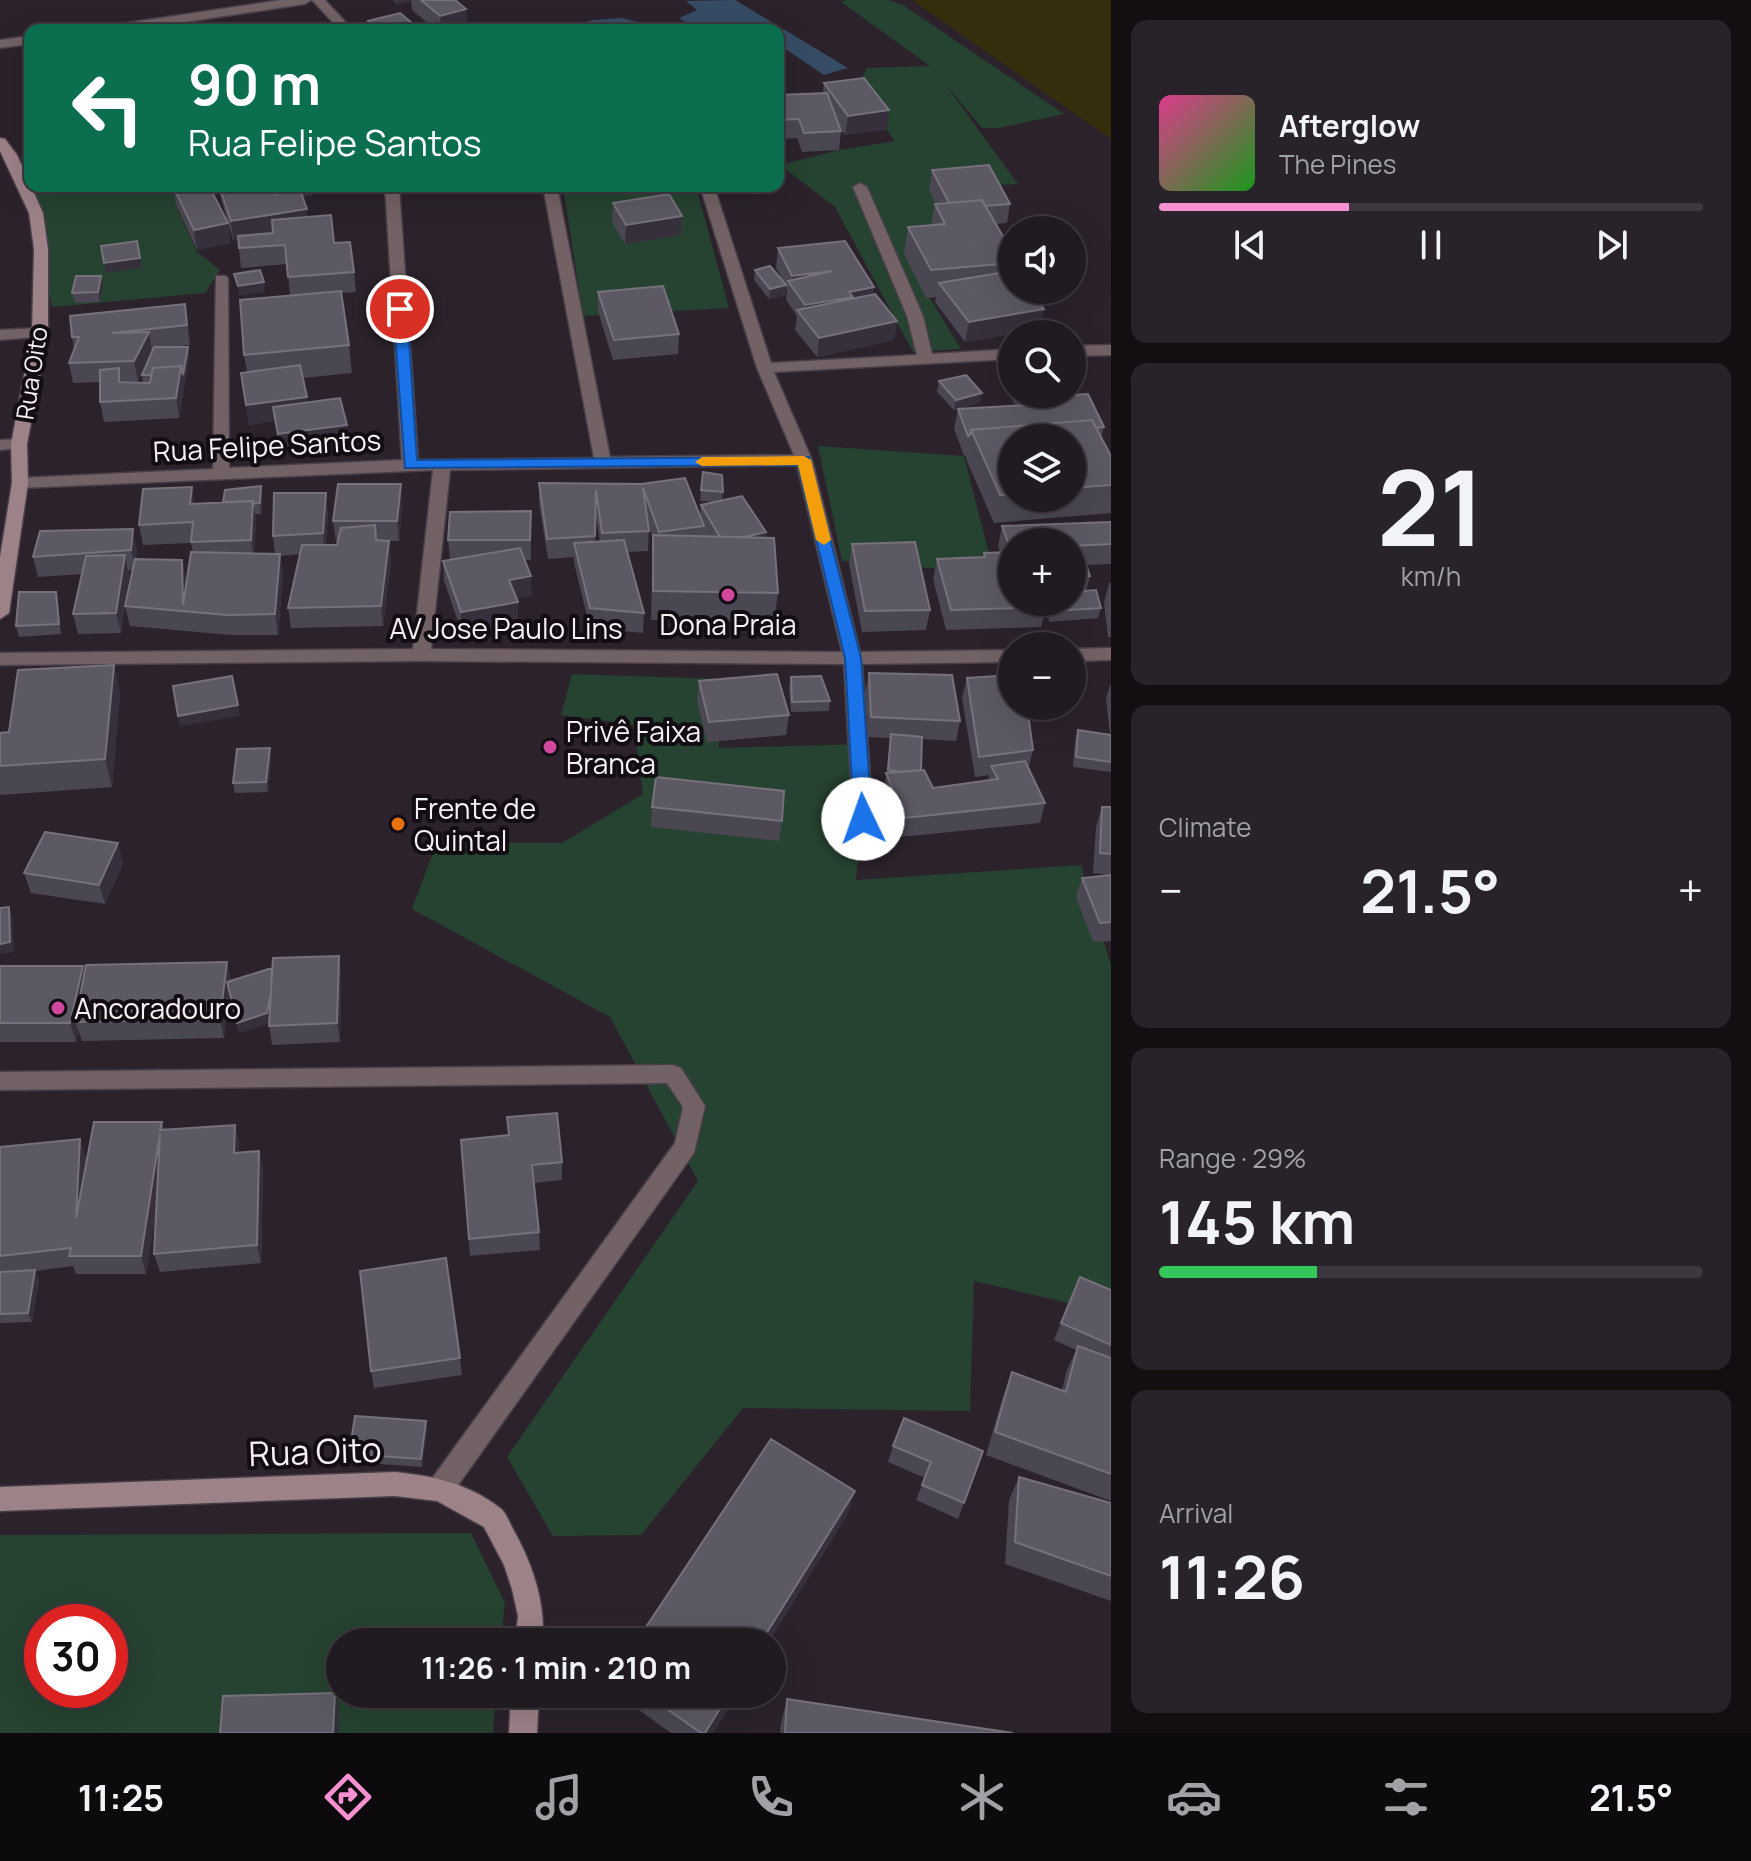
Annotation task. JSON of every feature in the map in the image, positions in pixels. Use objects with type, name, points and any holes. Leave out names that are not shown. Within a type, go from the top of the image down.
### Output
[{"type":"main road","name":"Rua Oito","points":[[0,142],[10,155],[24,186]]},
{"type":"main road","name":"Rua Oito","points":[[0,613],[20,483],[19,444],[40,333],[41,249],[36,213],[27,192]]},
{"type":"main road","name":"Rua Oito","points":[[0,1499],[395,1484],[440,1489],[493,1518],[516,1560],[531,1616],[530,1628]]},
{"type":"main road","points":[[523,1733],[524,1708]]},
{"type":"street","points":[[147,24],[305,0]]},
{"type":"street","points":[[318,0],[341,24]]},
{"type":"street","points":[[0,44],[24,41]]},
{"type":"street","points":[[860,187],[915,316],[925,357]]},
{"type":"street","points":[[392,192],[410,465]]},
{"type":"street","points":[[551,192],[603,463]]},
{"type":"street","points":[[709,192],[765,368],[804,460],[853,658],[863,819]]},
{"type":"street","points":[[221,279],[221,473]]},
{"type":"street","points":[[0,335],[40,333]]},
{"type":"street","points":[[1086,351],[1111,350]]},
{"type":"street","points":[[765,368],[998,354]]},
{"type":"street","points":[[0,445],[19,444]]},
{"type":"street","name":"Rua Felipe Santos","points":[[20,483],[442,464],[804,460]]},
{"type":"street","points":[[421,655],[442,464]]},
{"type":"street","points":[[1086,655],[1111,654]]},
{"type":"street","name":"AV Jose Paulo Lins","points":[[0,659],[421,655],[998,656]]},
{"type":"street","points":[[0,1081],[673,1074],[694,1106],[686,1146],[440,1489]]},
{"type":"green space","points":[[889,0],[903,5],[1064,114],[999,128],[982,128],[945,84],[1018,184],[929,189],[948,227],[904,255],[961,349],[913,352],[835,207],[784,168],[784,164],[839,150],[895,141],[855,89],[867,68],[930,66],[841,2]]},
{"type":"green space","points":[[28,192],[191,192],[176,206],[197,252],[220,270],[205,293],[52,307]]},
{"type":"green space","points":[[564,192],[698,192],[729,308],[583,316]]},
{"type":"green space","points":[[818,446],[964,456],[994,573],[842,561]]},
{"type":"green space","points":[[572,674],[720,679],[719,748],[869,744],[856,880],[1081,865],[1111,965],[1111,1313],[974,1281],[970,1411],[743,1408],[641,1535],[553,1536],[507,1457],[698,1181],[610,1017],[412,909],[437,842],[562,843],[643,794],[634,725],[561,715]]},
{"type":"green space","points":[[471,1533],[505,1603],[502,1628],[326,1628],[326,1708],[495,1708],[493,1733],[0,1733],[0,1535]]},
{"type":"sand","points":[[912,0],[1111,0],[1111,139]]},
{"type":"water","points":[[735,0],[775,24],[689,24],[679,18],[697,10],[686,1]]},
{"type":"water","points":[[622,18],[642,23],[680,24],[579,24]]},
{"type":"water","points":[[784,29],[848,68],[824,75],[784,48]]},
{"type":"building","points":[[421,0],[455,0],[466,9],[440,16]]},
{"type":"building","points":[[400,13],[412,23],[370,24],[368,21]]},
{"type":"building","points":[[864,78],[889,110],[848,116],[824,83]]},
{"type":"building","points":[[827,93],[841,131],[804,133],[799,119],[784,120],[784,95]]},
{"type":"building","points":[[989,165],[1010,204],[985,206],[982,200],[949,203],[932,170]]},
{"type":"building","points":[[176,192],[212,192],[228,223],[194,230]]},
{"type":"building","points":[[221,192],[301,192],[307,209],[231,221]]},
{"type":"building","points":[[669,194],[682,216],[626,225],[613,203]]},
{"type":"building","points":[[982,200],[998,228],[998,264],[931,270],[908,227],[945,224],[935,204]]},
{"type":"building","points":[[331,215],[334,243],[350,242],[354,272],[288,277],[285,245],[239,248],[238,236],[273,233],[272,220]]},
{"type":"building","points":[[137,241],[140,258],[104,263],[101,246]]},
{"type":"building","points":[[845,241],[874,287],[849,292],[853,297],[805,305],[788,281],[832,271],[792,276],[778,248]]},
{"type":"building","points":[[770,266],[786,285],[770,289],[755,270]]},
{"type":"building","points":[[260,270],[264,282],[238,286],[234,274]]},
{"type":"building","points":[[998,273],[998,304],[1040,304],[1044,309],[969,322],[939,283]]},
{"type":"building","points":[[76,276],[101,276],[98,292],[72,293]]},
{"type":"building","points":[[663,286],[679,334],[614,340],[598,292]]},
{"type":"building","points":[[341,291],[349,345],[244,355],[240,300]]},
{"type":"building","points":[[875,294],[897,321],[819,338],[797,310]]},
{"type":"building","points":[[185,304],[187,325],[112,333],[149,332],[134,361],[69,363],[79,337],[72,337],[70,316]]},
{"type":"building","points":[[154,347],[188,347],[183,375],[181,366],[153,368],[151,375],[142,375]]},
{"type":"building","points":[[300,365],[307,397],[246,405],[241,373]]},
{"type":"building","points":[[181,366],[176,398],[100,402],[100,370],[119,368],[119,382],[150,383],[153,368]]},
{"type":"building","points":[[966,375],[982,393],[956,400],[939,381]]},
{"type":"building","points":[[1086,394],[1104,427],[1096,428],[1092,420],[998,424],[998,428],[971,430],[968,436],[958,409],[1086,408]]},
{"type":"building","points":[[340,398],[347,425],[278,434],[273,407]]},
{"type":"building","points":[[1092,420],[1111,456],[1111,485],[1086,487],[1086,424],[1044,424]]},
{"type":"building","points":[[998,428],[998,491],[971,430]]},
{"type":"building","points":[[703,472],[722,475],[723,492],[701,490]]},
{"type":"building","points":[[685,478],[704,526],[659,532],[643,488],[649,531],[602,533],[596,490],[595,536],[547,539],[539,483],[641,484]]},
{"type":"building","points":[[338,484],[401,484],[397,521],[333,521]]},
{"type":"building","points":[[261,486],[260,503],[223,502],[225,490]]},
{"type":"building","points":[[192,487],[190,504],[253,501],[251,540],[191,542],[193,522],[139,525],[143,489]]},
{"type":"building","points":[[274,493],[326,493],[323,533],[273,536]]},
{"type":"building","points":[[742,496],[766,532],[745,537],[720,537],[701,505]]},
{"type":"building","points":[[531,511],[530,540],[448,540],[450,512]]},
{"type":"building","points":[[1111,522],[1111,544],[1086,545],[1086,528],[1002,526]]},
{"type":"building","points":[[375,525],[376,540],[389,541],[381,606],[288,608],[302,545],[337,545],[341,528]]},
{"type":"building","points":[[133,529],[131,550],[33,557],[40,531]]},
{"type":"building","points":[[653,535],[774,538],[778,593],[653,591]]},
{"type":"building","points":[[624,540],[644,613],[590,608],[574,543]]},
{"type":"building","points":[[915,542],[930,610],[865,611],[852,544]]},
{"type":"building","points":[[520,548],[531,576],[509,580],[518,602],[461,612],[443,561]]},
{"type":"building","points":[[191,552],[280,554],[275,614],[227,615],[125,606],[135,559],[182,560],[183,605]]},
{"type":"building","points":[[998,552],[998,609],[951,610],[937,559],[985,557],[984,553]]},
{"type":"building","points":[[125,555],[116,613],[73,614],[86,556]]},
{"type":"building","points":[[1096,590],[1101,608],[1086,609],[1086,591]]},
{"type":"building","points":[[19,592],[56,592],[59,624],[16,626]]},
{"type":"building","points":[[114,665],[105,759],[0,766],[0,733],[9,732],[18,670]]},
{"type":"building","points":[[869,673],[952,675],[960,721],[871,717]]},
{"type":"building","points":[[777,674],[789,715],[709,722],[699,681]]},
{"type":"building","points":[[232,676],[238,705],[178,716],[173,686]]},
{"type":"building","points":[[821,676],[830,701],[792,702],[791,677]]},
{"type":"building","points":[[998,676],[998,720],[1029,720],[1033,750],[979,757],[967,678]]},
{"type":"building","points":[[1078,730],[1111,735],[1111,762],[1076,757]]},
{"type":"building","points":[[891,734],[922,737],[921,770],[888,770]]},
{"type":"building","points":[[270,748],[266,782],[233,783],[237,749]]},
{"type":"building","points":[[1025,761],[1045,803],[904,818],[886,773],[924,770],[933,788],[998,779],[991,766]]},
{"type":"building","points":[[656,777],[784,791],[782,821],[652,807]]},
{"type":"building","points":[[1102,807],[1111,807],[1111,854],[1100,853]]},
{"type":"building","points":[[45,832],[118,843],[99,885],[24,873]]},
{"type":"building","points":[[1111,875],[1111,922],[1100,923],[1082,878]]},
{"type":"building","points":[[9,907],[10,942],[0,944],[0,908]]},
{"type":"building","points":[[339,956],[337,1023],[269,1026],[273,958]]},
{"type":"building","points":[[227,962],[220,1019],[75,1022],[86,965]]},
{"type":"building","points":[[0,966],[83,966],[70,1023],[0,1023]]},
{"type":"building","points":[[272,968],[267,1013],[237,1023],[227,982]]},
{"type":"building","points":[[557,1113],[562,1162],[532,1165],[539,1232],[469,1239],[461,1140],[509,1135],[507,1117]]},
{"type":"building","points":[[94,1122],[162,1122],[160,1130],[235,1125],[234,1153],[259,1151],[257,1245],[154,1254],[160,1134],[141,1256],[69,1256],[71,1248],[0,1256],[0,1147],[80,1139],[76,1218]]},
{"type":"building","points":[[446,1258],[460,1358],[371,1371],[360,1271]]},
{"type":"building","points":[[35,1270],[28,1313],[0,1314],[0,1272]]},
{"type":"building","points":[[1080,1277],[1111,1290],[1111,1345],[1061,1323]]},
{"type":"building","points":[[1078,1346],[1111,1358],[1111,1474],[995,1432],[1012,1372],[1066,1392]]},
{"type":"building","points":[[355,1416],[426,1421],[421,1459],[349,1454]]},
{"type":"building","points":[[904,1418],[983,1451],[964,1503],[922,1485],[931,1462],[893,1446]]},
{"type":"building","points":[[771,1439],[855,1491],[770,1628],[645,1628]]},
{"type":"building","points":[[1019,1477],[1111,1503],[1111,1576],[1015,1542]]},
{"type":"building","points":[[326,1693],[326,1708],[334,1708],[333,1733],[220,1733],[223,1696]]},
{"type":"building","points":[[787,1699],[1013,1733],[785,1733]]},
{"type":"building","points":[[666,1708],[720,1708],[705,1733]]},
{"type":"slow traffic","points":[[702,462],[804,460],[824,540]]},
{"type":"place","name":"Dona Praia","points":[[728,595]]},
{"type":"place","name":"Privê Faixa Branca","points":[[550,747]]},
{"type":"place","name":"Frente de Quintal","points":[[398,824]]},
{"type":"place","name":"Ancoradouro","points":[[58,1008]]},
{"type":"route","points":[[400,309],[410,465],[804,460],[853,658],[863,819]]}]
